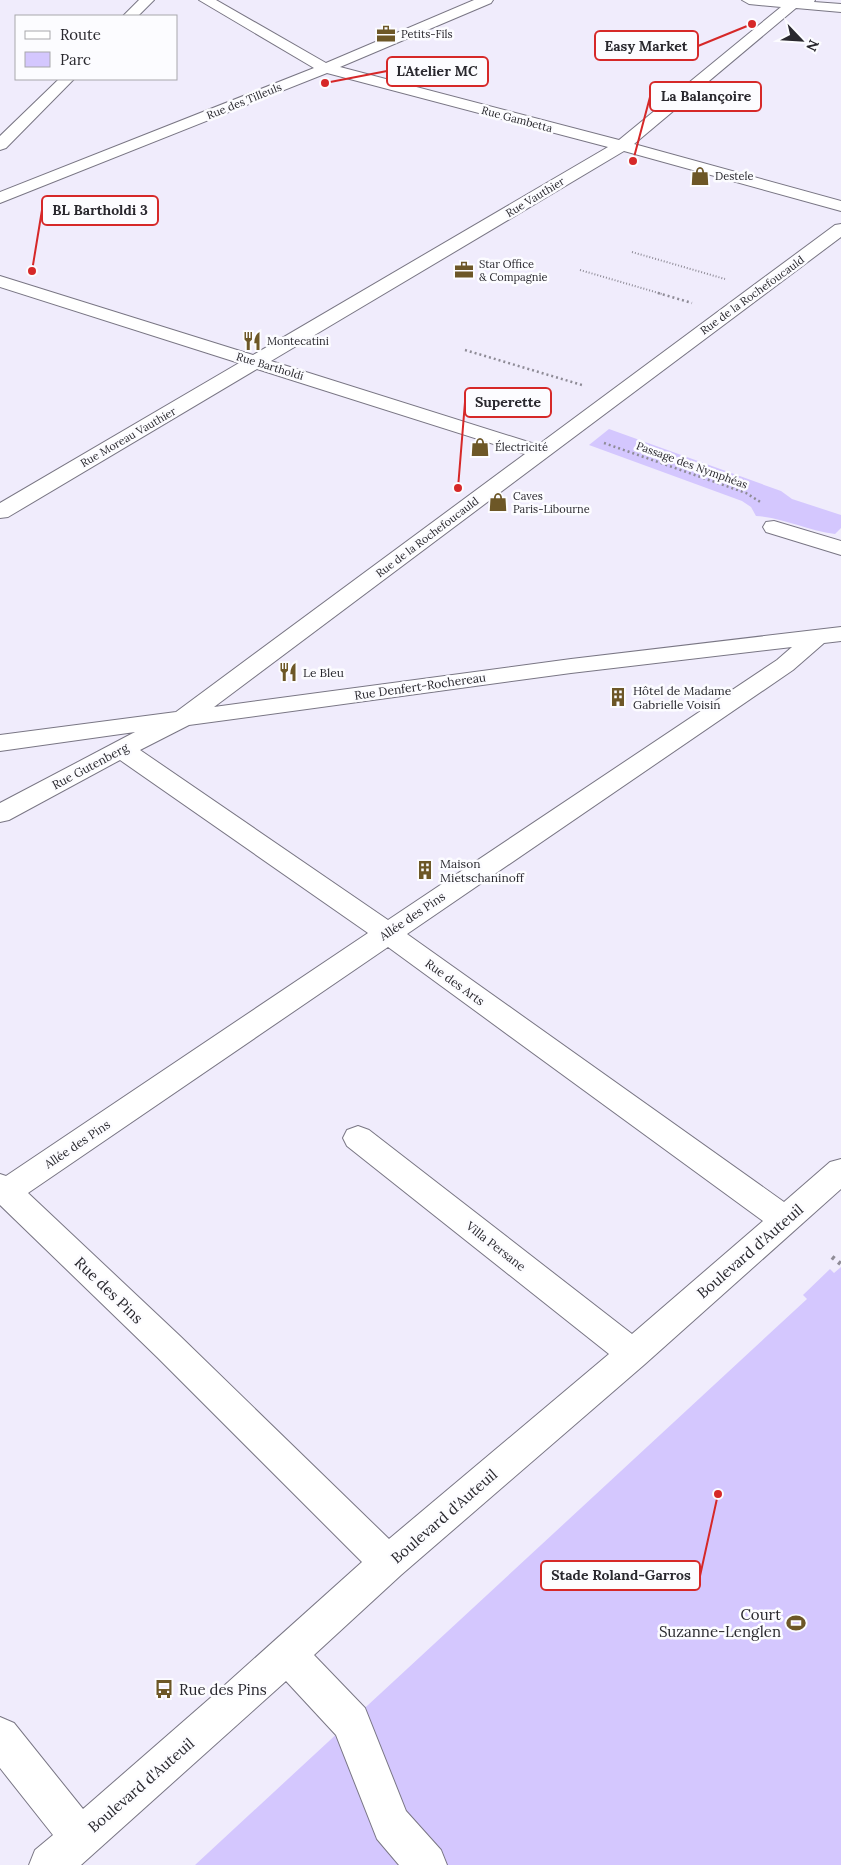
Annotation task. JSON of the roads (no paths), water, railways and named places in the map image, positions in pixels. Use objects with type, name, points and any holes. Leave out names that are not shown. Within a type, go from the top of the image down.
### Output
[{"type":"street","points":[[131,15],[147,0]]},
{"type":"street","name":"Rue Gambetta","points":[[206,0],[325,68],[841,206]]},
{"type":"street","name":"Rue des Tilleuls","points":[[1,197],[325,68],[486,0]]},
{"type":"street","points":[[749,0],[792,2],[841,8]]},
{"type":"street","points":[[792,2],[808,0]]},
{"type":"street","name":"Rue Vauthier","points":[[257,362],[621,146],[792,2]]},
{"type":"street","points":[[0,145],[66,80]]},
{"type":"street","name":"Rue de la Rochefoucauld","points":[[182,719],[841,230]]},
{"type":"street","name":"Rue Bartholdi","points":[[0,281],[540,452]]},
{"type":"street","name":"Rue Moreau Vauthier","points":[[0,512],[257,362]]},
{"type":"street","points":[[774,527],[841,548]]},
{"type":"street","name":"Rue Denfert-Rochereau","points":[[0,743],[572,666],[829,636]]},
{"type":"street","name":"Allée des Pins","points":[[3,1189],[829,636]]},
{"type":"street","name":"Rue Gutenberg","points":[[0,814],[121,749],[182,719]]},
{"type":"street","name":"Rue des Arts","points":[[121,749],[387,933],[785,1220]]},
{"type":"street","name":"Villa Persane","points":[[358,1138],[633,1354]]},
{"type":"street","name":"Boulevard d'Auteuil","points":[[50,1865],[230,1707],[388,1564],[633,1354],[841,1171]]},
{"type":"street","name":"Rue des Pins","points":[[3,1189],[169,1347],[388,1564]]},
{"type":"street","points":[[287,1654],[351,1722],[390,1825],[426,1865]]},
{"type":"street","points":[[0,1736],[81,1838]]},
{"type":"place","name":"Easy Market","points":[[752,24]]},
{"type":"place","name":"Petits-Fils","points":[[386,34]]},
{"type":"place","name":"L'Atelier MC","points":[[325,83]]},
{"type":"place","name":"La Balançoire","points":[[633,161]]},
{"type":"place","name":"Destele","points":[[700,176]]},
{"type":"place","name":"Star Office & Compagnie","points":[[464,270]]},
{"type":"place","name":"BL Bartholdi 3","points":[[32,271]]},
{"type":"place","name":"Montecatini","points":[[252,341]]},
{"type":"place","name":"Électricité","points":[[480,447]]},
{"type":"place","name":"Superette","points":[[458,488]]},
{"type":"place","name":"Caves Paris-Libourne","points":[[498,502]]},
{"type":"place","name":"Le Bleu","points":[[288,672]]},
{"type":"place","name":"Hôtel de Madame Gabrielle Voisin","points":[[618,697]]},
{"type":"place","name":"Maison Mietschaninoff","points":[[425,870]]},
{"type":"place","name":"Stade Roland-Garros","points":[[718,1494]]},
{"type":"place","name":"Court Suzanne-Lenglen","points":[[796,1623]]},
{"type":"place","name":"Rue des Pins","points":[[164,1689]]}]
